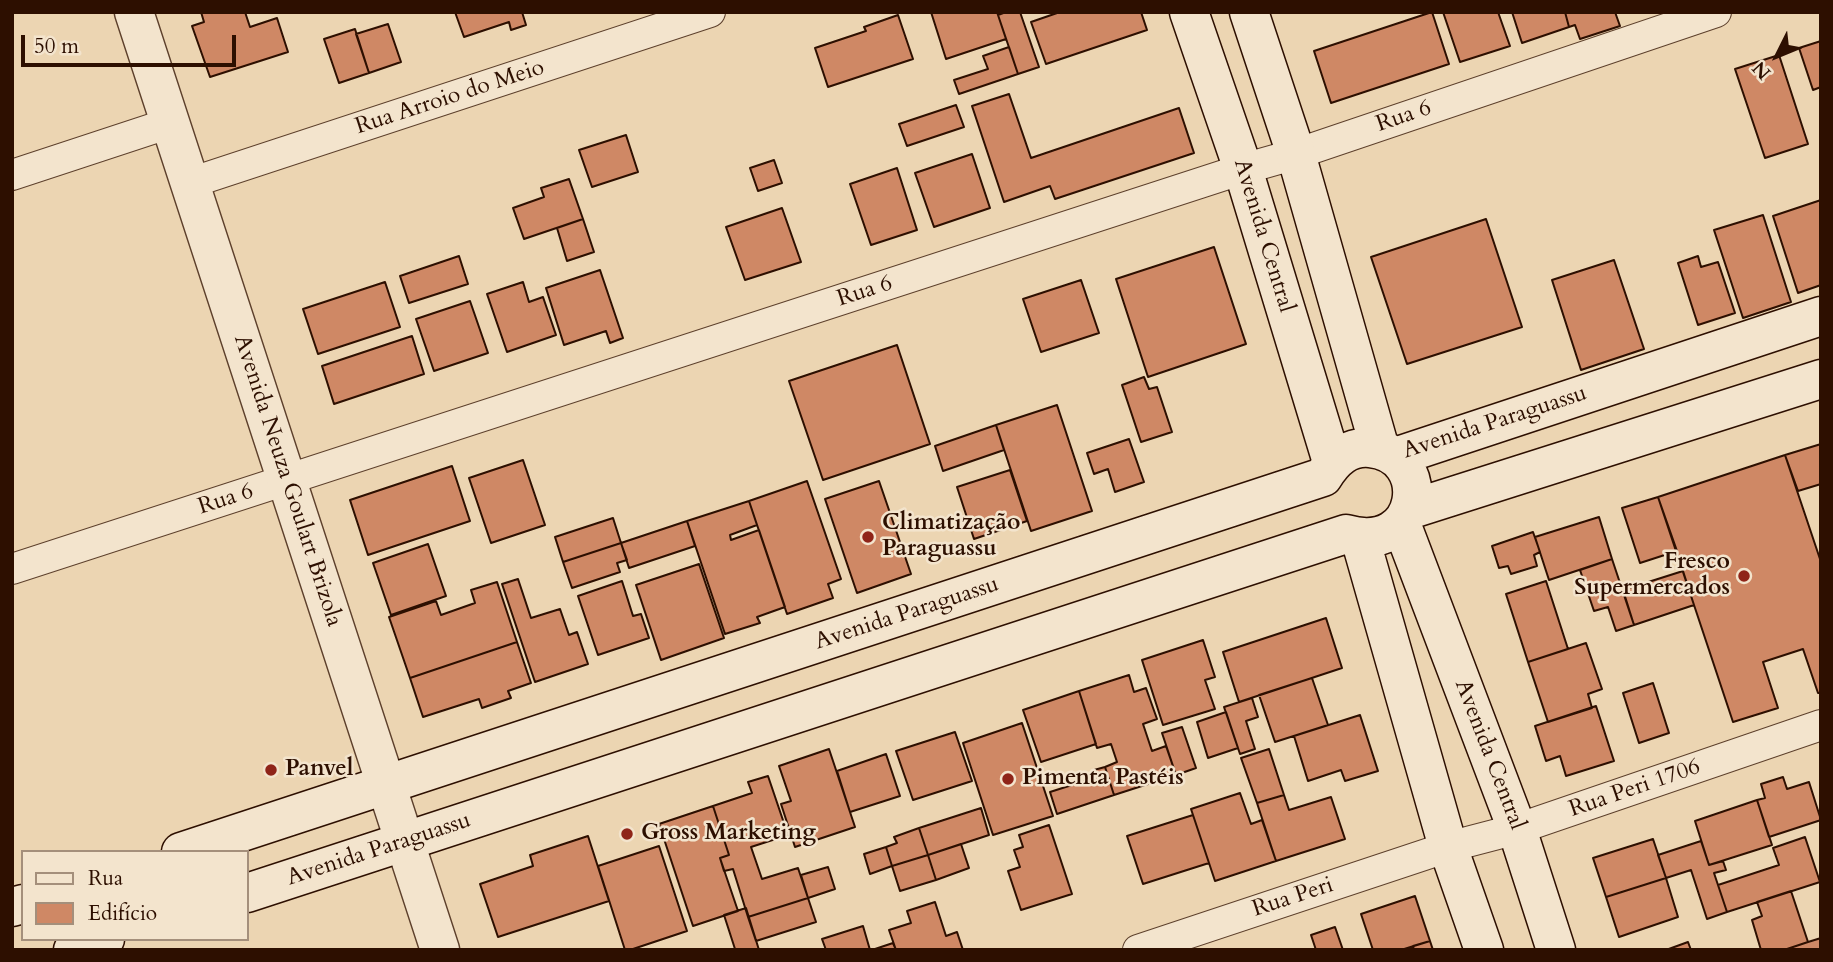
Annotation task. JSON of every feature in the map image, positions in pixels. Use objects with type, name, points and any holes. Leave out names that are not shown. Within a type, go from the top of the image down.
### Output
[{"type":"main road","name":"Avenida Neuza Goulart Brizola","points":[[134,12],[440,950]]},
{"type":"main road","name":"Avenida Central","points":[[1189,12],[1243,169],[1328,469],[1321,489],[1321,503],[1335,526],[1353,536],[1448,846],[1484,950]]},
{"type":"main road","name":"Avenida Central","points":[[1249,12],[1296,154],[1387,453],[1404,465],[1409,475],[1412,499],[1405,517],[1517,829],[1556,950]]},
{"type":"main road","name":"Avenida Paraguassu","points":[[187,850],[888,621],[1328,469],[1346,451],[1362,447],[1387,453],[1821,316]]},
{"type":"main road","name":"Avenida Paraguassu","points":[[248,893],[906,678],[1353,536],[1375,538],[1389,533],[1405,517],[1821,379]]},
{"type":"main road","points":[[888,621],[906,678]]},
{"type":"main road","points":[[73,950],[99,941]]},
{"type":"street","name":"Rua Arroio do Meio","points":[[190,183],[710,12]]},
{"type":"street","name":"Rua 6","points":[[12,569],[1296,154],[1716,12]]},
{"type":"street","points":[[12,175],[170,122]]},
{"type":"street","name":"Rua Peri 1706","points":[[1448,846],[1517,829],[1821,725]]},
{"type":"street","name":"Rua Peri","points":[[1138,950],[1448,846]]},
{"type":"building","points":[[201,12],[245,12],[250,27],[277,18],[288,52],[210,77],[192,26],[204,22]]},
{"type":"building","points":[[455,12],[522,12],[526,25],[511,30],[509,22],[464,37]]},
{"type":"building","points":[[931,12],[997,12],[1006,39],[946,59]]},
{"type":"building","points":[[1020,12],[1039,67],[1018,74],[998,15]]},
{"type":"building","points":[[1060,12],[1141,12],[1147,30],[1046,64],[1031,22]]},
{"type":"building","points":[[1432,12],[1449,64],[1331,103],[1314,51]]},
{"type":"building","points":[[1443,12],[1498,12],[1510,46],[1460,62]]},
{"type":"building","points":[[1512,12],[1565,12],[1569,27],[1522,43]]},
{"type":"building","points":[[1565,12],[1615,12],[1620,26],[1580,39],[1575,25],[1569,27]]},
{"type":"building","points":[[898,15],[913,59],[828,87],[815,48],[866,31],[864,27]]},
{"type":"building","points":[[388,24],[401,62],[369,73],[356,34]]},
{"type":"building","points":[[355,29],[369,73],[339,83],[324,39]]},
{"type":"building","points":[[1821,41],[1821,87],[1813,90],[1799,48]]},
{"type":"building","points":[[1009,47],[1018,74],[959,94],[954,80],[988,69],[983,56]]},
{"type":"building","points":[[1779,55],[1808,144],[1765,158],[1735,69]]},
{"type":"building","points":[[1009,94],[1031,158],[1179,108],[1194,153],[1055,199],[1050,186],[1004,202],[972,106]]},
{"type":"building","points":[[956,105],[964,127],[907,146],[899,124]]},
{"type":"building","points":[[626,135],[638,172],[592,187],[579,150]]},
{"type":"building","points":[[972,154],[990,208],[934,227],[915,173]]},
{"type":"building","points":[[774,160],[782,183],[758,191],[750,168]]},
{"type":"building","points":[[897,168],[917,230],[871,245],[850,184]]},
{"type":"building","points":[[569,179],[583,219],[524,239],[513,208],[544,197],[541,188]]},
{"type":"building","points":[[1821,200],[1821,285],[1798,293],[1773,216]]},
{"type":"building","points":[[782,208],[801,262],[745,280],[726,227]]},
{"type":"building","points":[[1763,215],[1791,302],[1743,318],[1714,230]]},
{"type":"building","points":[[583,219],[594,252],[567,261],[557,228]]},
{"type":"building","points":[[1486,219],[1522,327],[1407,364],[1371,257]]},
{"type":"building","points":[[1214,247],[1246,344],[1148,377],[1116,279]]},
{"type":"building","points":[[459,256],[468,284],[409,303],[400,276]]},
{"type":"building","points":[[1698,256],[1701,267],[1718,262],[1735,313],[1698,325],[1678,263]]},
{"type":"building","points":[[1614,260],[1644,349],[1581,370],[1552,280]]},
{"type":"building","points":[[600,270],[623,338],[610,343],[606,331],[564,345],[546,288]]},
{"type":"building","points":[[1081,280],[1099,333],[1041,352],[1023,299]]},
{"type":"building","points":[[385,282],[400,327],[318,354],[303,309]]},
{"type":"building","points":[[523,282],[529,302],[543,297],[556,335],[507,352],[487,294]]},
{"type":"building","points":[[470,301],[488,353],[434,371],[416,319]]},
{"type":"building","points":[[412,336],[424,374],[334,404],[322,366]]},
{"type":"building","points":[[897,345],[930,444],[823,480],[789,381]]},
{"type":"building","points":[[1144,377],[1149,389],[1157,387],[1172,432],[1141,442],[1122,385]]},
{"type":"building","points":[[1057,405],[1092,511],[1031,531],[996,425]]},
{"type":"building","points":[[996,425],[1004,450],[943,471],[935,446]]},
{"type":"building","points":[[1129,439],[1144,482],[1115,492],[1108,469],[1094,474],[1087,453]]},
{"type":"building","points":[[1821,444],[1821,484],[1798,491],[1785,455]]},
{"type":"building","points":[[1785,455],[1821,562],[1821,693],[1818,693],[1803,649],[1763,662],[1778,708],[1733,722],[1658,497]]},
{"type":"building","points":[[523,460],[545,525],[491,543],[469,478]]},
{"type":"building","points":[[452,466],[470,521],[368,555],[350,500]]},
{"type":"building","points":[[1010,470],[1027,521],[974,539],[957,487]]},
{"type":"building","points":[[807,481],[841,579],[828,584],[833,598],[787,614],[749,501]]},
{"type":"building","name":"Climatização Paraguassu","points":[[879,481],[911,574],[857,593],[825,499]]},
{"type":"building","points":[[1658,497],[1677,551],[1640,563],[1622,508]]},
{"type":"building","points":[[749,501],[757,525],[730,535],[731,540],[759,530],[785,607],[757,617],[760,623],[725,634],[687,521]]},
{"type":"building","points":[[1599,517],[1612,559],[1549,580],[1535,537]]},
{"type":"building","points":[[613,518],[621,543],[563,562],[555,537]]},
{"type":"building","points":[[687,521],[695,546],[629,568],[621,543]]},
{"type":"building","points":[[1533,532],[1540,552],[1534,555],[1537,566],[1511,574],[1508,566],[1499,568],[1492,546]]},
{"type":"building","points":[[621,543],[627,560],[617,563],[620,572],[572,588],[563,562]]},
{"type":"building","points":[[428,544],[446,596],[391,615],[373,563]]},
{"type":"building","points":[[1612,559],[1634,625],[1616,631],[1608,607],[1594,611],[1580,570]]},
{"type":"building","points":[[699,564],[724,638],[661,660],[636,585]]},
{"type":"building","points":[[1683,571],[1694,605],[1634,625],[1623,590]]},
{"type":"building","points":[[518,579],[531,618],[560,609],[569,635],[577,632],[588,664],[535,682],[502,584]]},
{"type":"building","points":[[622,581],[633,616],[641,614],[649,638],[598,655],[578,596]]},
{"type":"building","points":[[1546,581],[1568,649],[1528,662],[1506,594]]},
{"type":"building","points":[[497,582],[517,642],[410,678],[389,617],[436,601],[441,615],[475,603],[471,590]]},
{"type":"building","points":[[1326,618],[1342,668],[1239,702],[1223,652]]},
{"type":"building","points":[[1203,640],[1215,677],[1205,680],[1215,709],[1163,725],[1142,660]]},
{"type":"building","points":[[517,642],[531,683],[508,691],[511,698],[482,708],[479,699],[423,717],[410,678]]},
{"type":"building","points":[[1586,643],[1602,689],[1588,694],[1592,708],[1548,722],[1528,662]]},
{"type":"building","points":[[1129,675],[1134,692],[1146,688],[1157,719],[1143,724],[1152,751],[1166,746],[1176,775],[1114,795],[1105,767],[1117,762],[1111,744],[1097,748],[1079,691]]},
{"type":"building","points":[[1312,678],[1328,725],[1275,742],[1259,695]]},
{"type":"building","points":[[1653,683],[1669,733],[1639,743],[1623,693]]},
{"type":"building","points":[[1079,691],[1096,744],[1041,762],[1023,710]]},
{"type":"building","points":[[1252,698],[1258,717],[1246,721],[1255,749],[1240,754],[1224,707]]},
{"type":"building","points":[[1596,706],[1614,761],[1566,776],[1560,756],[1546,761],[1535,726]]},
{"type":"building","points":[[1226,712],[1238,748],[1208,758],[1197,722]]},
{"type":"building","points":[[1360,715],[1378,771],[1345,781],[1341,770],[1308,781],[1294,736]]},
{"type":"building","name":"Pimenta Pastéis","points":[[1022,723],[1053,816],[993,835],[963,743]]},
{"type":"building","points":[[1182,727],[1196,768],[1176,775],[1162,733]]},
{"type":"building","points":[[955,732],[972,781],[913,800],[896,751]]},
{"type":"building","points":[[829,749],[855,827],[795,847],[781,804],[791,801],[779,766]]},
{"type":"building","points":[[1269,749],[1284,795],[1257,803],[1241,758]]},
{"type":"building","points":[[886,754],[900,796],[850,812],[837,771]]},
{"type":"building","points":[[1105,767],[1114,795],[1057,814],[1050,792],[1097,777],[1094,770]]},
{"type":"building","points":[[768,776],[788,835],[751,847],[762,879],[798,868],[808,898],[748,917],[733,869],[724,871],[720,858],[729,855],[713,806],[752,793],[748,782]]},
{"type":"building","points":[[1783,777],[1787,789],[1809,782],[1821,820],[1769,837],[1757,800],[1765,798],[1761,784]]},
{"type":"building","points":[[1240,793],[1251,824],[1262,820],[1276,861],[1215,881],[1191,809]]},
{"type":"building","points":[[1284,795],[1289,810],[1331,797],[1345,839],[1276,861],[1257,803]]},
{"type":"building","points":[[1757,800],[1772,845],[1709,865],[1695,821]]},
{"type":"building","points":[[713,806],[729,855],[720,858],[738,911],[693,926],[659,824]]},
{"type":"building","points":[[981,808],[989,835],[928,855],[919,828]]},
{"type":"building","points":[[1193,815],[1209,863],[1143,884],[1127,836]]},
{"type":"building","points":[[1049,825],[1072,894],[1021,910],[1008,871],[1020,867],[1014,850],[1023,847],[1019,835]]},
{"type":"building","points":[[919,828],[928,855],[892,866],[886,847],[897,843],[894,837]]},
{"type":"building","points":[[588,836],[609,901],[498,937],[480,884],[533,866],[530,855]]},
{"type":"building","points":[[1805,837],[1820,882],[1727,912],[1718,885],[1779,865],[1773,848]]},
{"type":"building","points":[[1653,839],[1666,878],[1606,897],[1593,858]]},
{"type":"building","points":[[1701,841],[1709,865],[1723,861],[1726,870],[1714,873],[1727,912],[1707,919],[1691,870],[1666,878],[1658,855]]},
{"type":"building","points":[[961,844],[969,868],[936,880],[928,855]]},
{"type":"building","points":[[659,846],[687,931],[625,950],[598,866]]},
{"type":"building","points":[[886,847],[892,866],[870,874],[864,854]]},
{"type":"building","points":[[928,855],[936,880],[900,891],[892,866]]},
{"type":"building","points":[[828,867],[835,889],[808,898],[801,875]]},
{"type":"building","points":[[1666,878],[1678,917],[1619,937],[1606,897]]},
{"type":"building","points":[[1791,891],[1808,942],[1784,950],[1761,950],[1752,920],[1762,916],[1757,902]]},
{"type":"building","points":[[1415,896],[1430,941],[1401,950],[1373,950],[1361,914]]},
{"type":"building","points":[[808,898],[816,922],[756,941],[748,917]]},
{"type":"building","points":[[935,902],[946,936],[957,932],[963,950],[896,950],[889,930],[911,923],[907,911]]},
{"type":"building","points":[[746,908],[759,950],[732,950],[735,949],[724,915]]},
{"type":"building","points":[[863,926],[870,950],[826,950],[822,939]]},
{"type":"building","points":[[1335,927],[1343,950],[1316,950],[1311,935]]},
{"type":"building","points":[[1821,938],[1821,950],[1784,950],[1808,942]]},
{"type":"building","points":[[1430,941],[1433,950],[1414,950],[1413,946]]},
{"type":"building","points":[[1688,942],[1691,950],[1666,950]]},
{"type":"building","points":[[893,943],[896,950],[872,950]]},
{"type":"place","name":"Climatização Paraguassu","points":[[868,537]]},
{"type":"place","name":"Fresco Supermercados","points":[[1744,576]]},
{"type":"place","name":"Panvel","points":[[271,770]]},
{"type":"place","name":"Pimenta Pastéis","points":[[1008,779]]},
{"type":"place","name":"Gross Marketing","points":[[627,834]]}]
